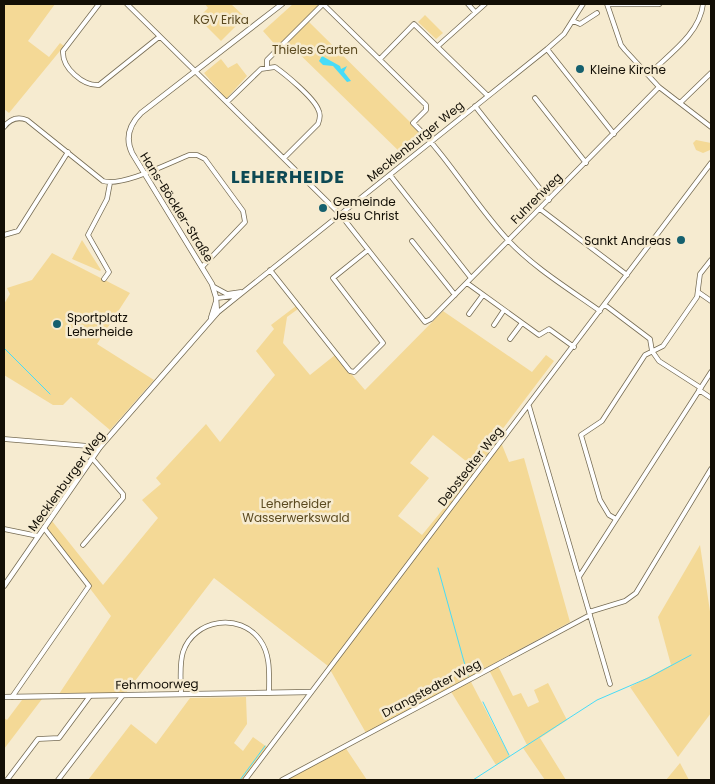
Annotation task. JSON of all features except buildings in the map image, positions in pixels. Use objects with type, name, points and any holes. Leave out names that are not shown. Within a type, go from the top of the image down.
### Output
[{"type":"street","points":[[99,4],[63,51],[63,59],[67,67],[84,82],[99,85],[159,37]]},
{"type":"street","points":[[127,4],[340,214],[368,250],[333,278],[383,343],[354,372],[350,371],[270,270]]},
{"type":"street","name":"Hans-Böckler-Straße","points":[[217,313],[217,298],[214,287],[128,144],[131,125],[141,113],[282,4]]},
{"type":"street","points":[[267,67],[267,60],[323,4],[426,105],[426,110],[414,123],[432,141],[480,208],[508,240],[600,311]]},
{"type":"street","points":[[468,4],[475,12]]},
{"type":"street","points":[[438,46],[485,4]]},
{"type":"street","name":"Mecklenburger Weg","points":[[4,586],[100,447],[217,313],[547,49],[574,19],[581,4]]},
{"type":"street","points":[[660,4],[607,4],[621,45],[659,87],[711,127]]},
{"type":"street","points":[[648,75],[695,28],[700,21],[702,4]]},
{"type":"street","name":"Mecklenburger Weg","points":[[574,19],[580,24],[596,13]]},
{"type":"street","points":[[380,59],[411,26],[416,25],[488,96]]},
{"type":"street","points":[[547,49],[614,134]]},
{"type":"street","points":[[227,102],[261,68],[267,67],[280,70],[317,106],[320,113],[318,124],[284,158]]},
{"type":"street","points":[[680,104],[711,73]]},
{"type":"street","name":"Fuhrenweg","points":[[368,250],[427,322],[659,87]]},
{"type":"street","points":[[536,98],[586,163]]},
{"type":"street","points":[[475,106],[549,200]]},
{"type":"street","points":[[4,128],[8,122],[21,118],[68,152],[103,181],[110,183],[144,173],[189,155],[197,155],[205,159],[243,211],[245,222],[202,268]]},
{"type":"street","points":[[4,235],[18,232],[68,152]]},
{"type":"street","name":"Debstedter Weg","points":[[245,780],[711,163]]},
{"type":"street","points":[[390,175],[471,278]]},
{"type":"street","points":[[104,279],[109,272],[88,235],[107,199],[110,183]]},
{"type":"street","points":[[540,209],[627,275]]},
{"type":"street","points":[[412,241],[455,294]]},
{"type":"street","points":[[616,519],[609,514],[600,500],[580,437],[602,421],[645,355],[663,346],[697,297],[700,274],[711,261]]},
{"type":"street","points":[[466,282],[539,335],[549,329],[574,346]]},
{"type":"street","points":[[214,287],[227,294],[243,292]]},
{"type":"street","name":"Mecklenburger Weg","points":[[209,324],[217,298],[226,298],[243,292]]},
{"type":"street","points":[[698,292],[711,301]]},
{"type":"street","points":[[469,314],[483,295]]},
{"type":"street","points":[[217,298],[223,301],[235,299]]},
{"type":"street","points":[[605,305],[650,339],[652,350],[659,361],[711,398]]},
{"type":"street","points":[[494,325],[504,310]]},
{"type":"street","points":[[510,339],[522,323]]},
{"type":"street","points":[[579,578],[711,372]]},
{"type":"street","points":[[529,406],[610,684]]},
{"type":"street","points":[[4,440],[100,447]]},
{"type":"street","points":[[84,545],[123,498],[123,494],[92,458]]},
{"type":"street","name":"Drangstedter Weg","points":[[282,780],[590,614],[625,601],[636,593],[711,469]]},
{"type":"street","points":[[12,697],[89,586],[44,528]]},
{"type":"street","points":[[4,529],[38,536]]},
{"type":"street","points":[[181,694],[181,660],[187,643],[199,630],[221,622],[242,626],[260,640],[268,663],[269,692]]},
{"type":"street","name":"Fehrmoorweg","points":[[4,697],[310,692]]},
{"type":"street","points":[[58,780],[122,695]]},
{"type":"street","points":[[7,780],[38,739],[59,738],[90,696]]},
{"type":"green space","points":[[4,4],[55,4],[28,41],[49,57],[60,43],[64,46],[9,113],[4,109]]},
{"type":"green space","name":"KGV Erika","points":[[205,4],[231,4],[245,17],[221,41],[198,18],[208,8]]},
{"type":"green space","name":"KGV Erika","points":[[293,4],[316,4],[319,7],[278,48],[263,31]]},
{"type":"green space","points":[[425,15],[443,33],[436,39],[418,22]]},
{"type":"green space","name":"Thieles Garten","points":[[308,21],[427,139],[405,157],[288,43]]},
{"type":"green space","points":[[221,59],[228,68],[237,63],[247,76],[226,99],[204,73]]},
{"type":"green space","points":[[696,140],[711,143],[710,150],[703,153],[696,150],[693,143]]},
{"type":"green space","points":[[82,240],[101,270],[100,271],[72,259]]},
{"type":"green space","name":"Sportplatz Leherheide","points":[[52,253],[130,293],[97,344],[154,380],[110,430],[71,397],[63,405],[53,405],[4,375],[4,304],[10,294],[7,288],[32,280]]},
{"type":"green space","name":"Leherheider Wasserwerkswald","points":[[296,306],[298,309],[287,317],[283,343],[310,375],[335,355],[365,390],[443,311],[532,372],[546,355],[554,361],[498,435],[509,462],[524,458],[570,622],[366,733],[328,666],[214,578],[125,694],[59,694],[111,616],[46,531],[52,521],[103,585],[158,518],[142,500],[161,484],[156,478],[206,424],[220,442],[275,375],[256,351],[274,329],[271,325]],"holes":[[[433,435],[476,469],[422,535],[398,516],[429,478],[410,463]]]},
{"type":"green space","points":[[700,545],[711,618],[711,713],[678,757],[630,687],[671,665],[658,617]]},
{"type":"green space","points":[[498,666],[513,696],[521,693],[528,707],[539,702],[534,690],[548,683],[567,720],[540,738],[566,780],[545,780],[523,748],[527,745],[489,670]]},
{"type":"green space","points":[[470,680],[510,757],[496,765],[450,690]]},
{"type":"green space","points":[[246,697],[247,724],[234,743],[243,751],[253,737],[267,747],[242,780],[88,780],[131,724],[156,744],[190,698]]},
{"type":"green space","points":[[42,699],[4,749],[4,718],[7,720],[22,700]]},
{"type":"green space","points":[[345,747],[367,780],[285,780]]},
{"type":"green space","points":[[680,763],[689,780],[666,780]]},
{"type":"water","points":[[322,56],[340,66],[341,69],[347,66],[344,72],[351,81],[347,82],[333,66],[323,65],[319,61]]},
{"type":"waterway","points":[[4,348],[50,394]]},
{"type":"waterway","points":[[438,568],[468,676]]},
{"type":"waterway","points":[[473,780],[597,700],[648,678],[691,655]]},
{"type":"waterway","points":[[483,702],[509,755]]},
{"type":"waterway","points":[[240,780],[265,746]]},
{"type":"place","name":"Kleine Kirche","points":[[580,69]]},
{"type":"place","name":"Gemeinde Jesu Christ","points":[[323,208]]},
{"type":"place","name":"Sankt Andreas","points":[[681,240]]},
{"type":"place","name":"Sportplatz Leherheide","points":[[57,324]]},
{"type":"district","name":"LEHERHEIDE","points":[[288,176]]}]
